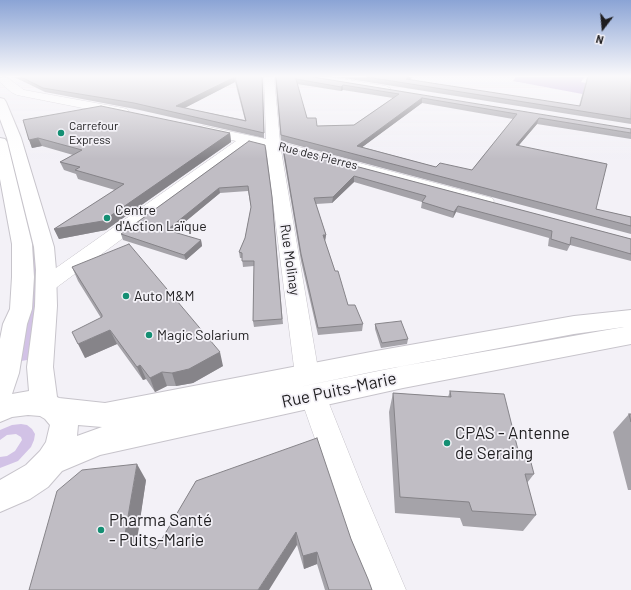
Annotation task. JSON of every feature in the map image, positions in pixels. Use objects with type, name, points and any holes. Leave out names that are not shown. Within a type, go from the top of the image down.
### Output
[{"type":"main road","points":[[0,496],[25,484],[37,476],[51,461],[60,446],[64,425],[62,419],[49,407],[40,367],[45,324],[46,285],[41,234],[14,138],[1,105]]},
{"type":"main road","points":[[0,142],[22,244],[23,277],[21,309],[15,324],[6,373],[0,391]]},
{"type":"main road","name":"Rue Puits-Marie","points":[[51,461],[96,442],[310,385],[567,326],[631,318]]},
{"type":"main road","name":"Rue Puits-Marie","points":[[0,410],[9,406],[28,403],[105,415],[310,385],[403,377],[631,335]]},
{"type":"street","points":[[84,105],[135,114]]},
{"type":"street","name":"Rue Molinay","points":[[271,105],[273,145],[310,385],[349,493],[388,590]]},
{"type":"street","name":"Rue des Pierres","points":[[195,128],[289,148],[500,205]]},
{"type":"street","points":[[46,285],[246,140]]},
{"type":"shaded area","points":[[17,165],[39,266],[33,359],[21,361],[29,309],[10,167]]},
{"type":"shaded area","points":[[12,425],[27,425],[35,434],[31,447],[18,461],[0,468],[0,457],[7,456],[15,451],[22,440],[21,437],[16,434],[7,435],[0,440],[0,430]]},
{"type":"building","points":[[141,105],[179,105],[176,106],[246,121],[242,105],[263,105],[264,133]]},
{"type":"building","points":[[278,105],[303,105],[307,118],[316,118],[317,126],[354,125],[384,105],[413,105],[357,146],[436,167],[440,163],[472,170],[517,114],[461,105],[481,105],[631,129],[631,133],[539,118],[516,145],[607,164],[596,209],[631,217],[631,226],[281,135]]},
{"type":"building","points":[[540,105],[580,106],[580,105],[631,105],[631,119]]},
{"type":"building","points":[[101,106],[230,133],[103,221],[54,229],[124,184],[75,170],[80,167],[60,162],[82,150],[38,138],[29,140],[23,120]]},
{"type":"building","points":[[249,141],[265,145],[272,197],[282,319],[253,321],[254,261],[242,261],[242,253],[239,252],[245,238],[251,207],[248,186],[219,188],[167,230],[201,240],[184,255],[121,234]]},
{"type":"building","points":[[283,147],[631,239],[631,254],[571,237],[570,245],[551,239],[552,231],[458,206],[454,212],[422,202],[426,196],[354,176],[333,197],[314,198],[326,235],[323,235],[335,271],[338,271],[348,305],[355,305],[363,324],[318,328],[301,254]]},
{"type":"building","points":[[129,244],[220,352],[189,369],[172,373],[162,372],[150,378],[140,365],[137,367],[110,330],[78,344],[72,332],[102,317],[102,315],[72,267]]},
{"type":"building","points":[[401,321],[408,339],[382,343],[375,324]]},
{"type":"building","name":"CPAS - Antenne de Seraing","points":[[450,391],[504,394],[519,454],[529,455],[534,474],[525,474],[536,515],[472,511],[469,502],[400,497],[393,393],[451,397]]},
{"type":"building","points":[[317,438],[351,539],[372,590],[329,590],[317,552],[303,556],[296,532],[258,590],[29,590],[57,491],[82,470],[137,464],[124,540],[156,549],[196,481]]},
{"type":"place","name":"Carrefour Express","points":[[61,133]]},
{"type":"place","name":"Centre d'Action Laïque","points":[[107,218]]},
{"type":"place","name":"Auto M&M","points":[[126,296]]},
{"type":"place","name":"Magic Solarium","points":[[149,335]]},
{"type":"place","name":"CPAS - Antenne de Seraing","points":[[447,443]]},
{"type":"place","name":"Pharma Santé - Puits-Marie","points":[[101,530]]}]
